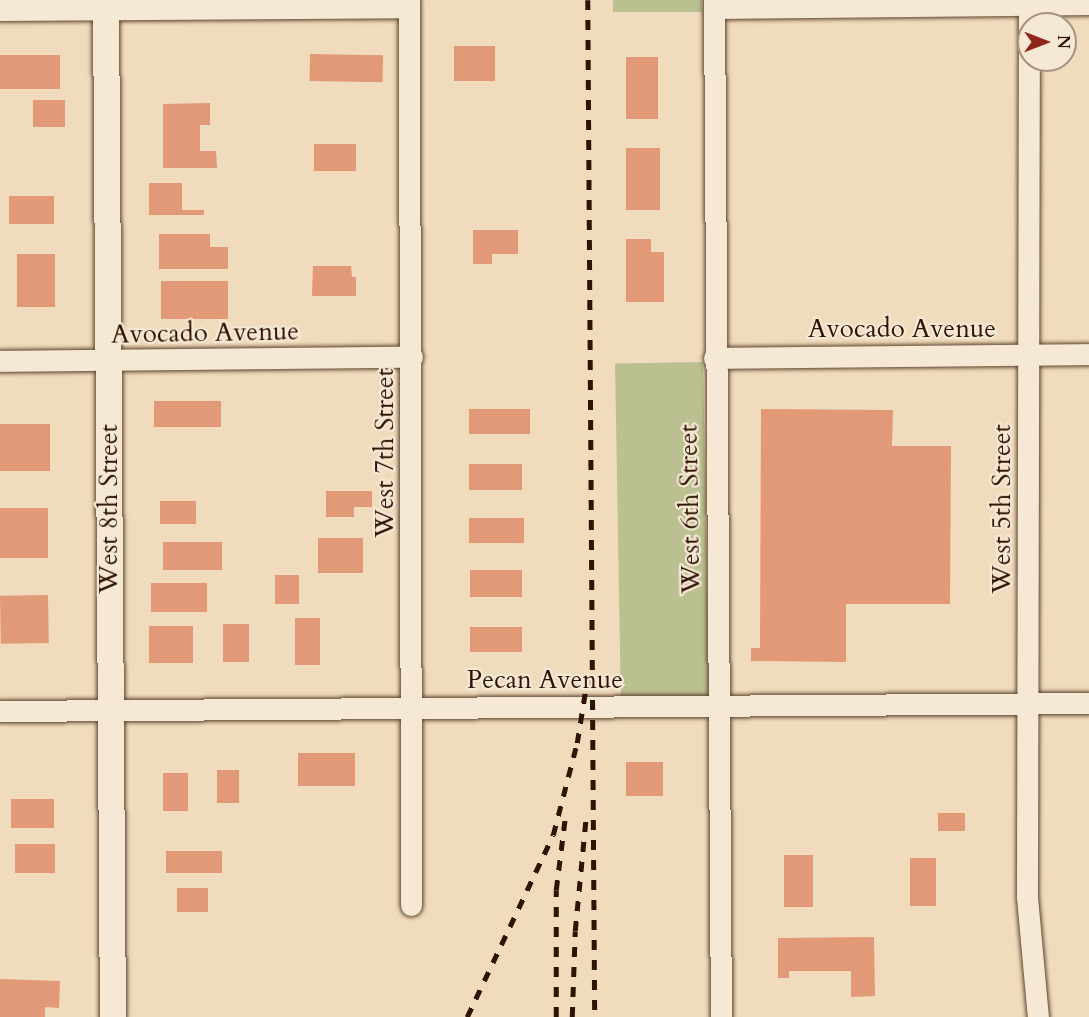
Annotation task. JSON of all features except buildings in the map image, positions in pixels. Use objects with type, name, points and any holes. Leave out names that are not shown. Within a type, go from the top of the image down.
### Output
[{"type":"street","points":[[714,4],[1029,2],[1089,4]]},
{"type":"street","name":"West 5th Street","points":[[1029,2],[1027,897],[1038,1017]]},
{"type":"street","points":[[0,10],[106,5],[409,3]]},
{"type":"street","name":"West 7th Street","points":[[409,3],[414,706],[411,905]]},
{"type":"street","name":"West 6th Street","points":[[714,4],[714,358],[721,1017]]},
{"type":"street","name":"West 8th Street","points":[[106,5],[113,1017]]},
{"type":"street","name":"Avocado Avenue","points":[[714,358],[1089,354]]},
{"type":"street","name":"Avocado Avenue","points":[[0,361],[411,357]]},
{"type":"street","name":"Pecan Avenue","points":[[0,711],[414,706],[719,707],[1089,703]]},
{"type":"green space","points":[[613,0],[702,0],[702,12],[613,12]]},
{"type":"green space","points":[[703,362],[709,697],[621,698],[615,364]]},
{"type":"railway","points":[[588,0],[595,1017]]},
{"type":"railway","points":[[467,1017],[553,835],[577,743],[585,693]]},
{"type":"railway","points":[[572,1017],[575,931],[586,817]]},
{"type":"railway","points":[[556,1017],[556,890],[565,818]]}]
